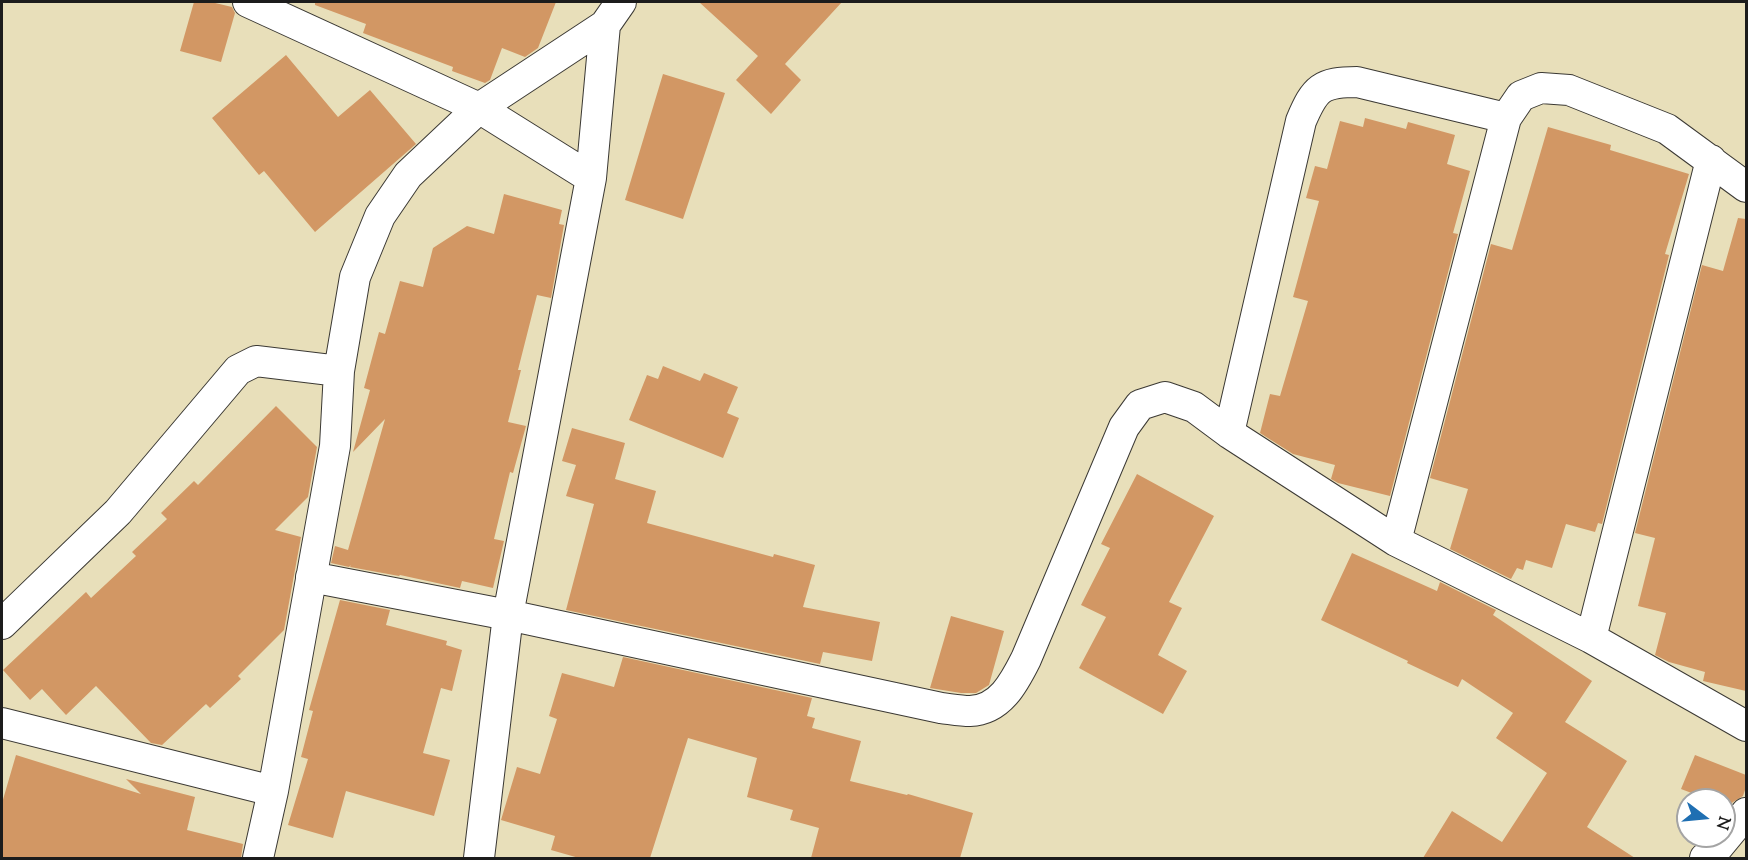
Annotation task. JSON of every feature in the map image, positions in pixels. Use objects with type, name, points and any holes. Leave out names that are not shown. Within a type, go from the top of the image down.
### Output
[{"type":"street","points":[[248,2],[479,108],[591,178]]},
{"type":"street","points":[[258,858],[273,791],[335,446],[339,371],[355,277],[380,216],[408,175],[479,108],[613,13]]},
{"type":"street","points":[[479,858],[508,615],[591,178],[613,13]]},
{"type":"street","points":[[1229,433],[1300,121],[1311,96],[1334,82],[1357,82],[1506,118]]},
{"type":"street","points":[[1396,541],[1506,118],[1521,96],[1541,88],[1569,90],[1667,129],[1746,187]]},
{"type":"street","points":[[1591,638],[1711,160]]},
{"type":"street","points":[[2,624],[118,512],[238,370],[256,361],[339,371]]},
{"type":"street","points":[[311,577],[508,615],[930,705],[971,711],[994,705],[1012,686],[1026,659],[1124,427],[1140,405],[1164,397],[1194,407],[1229,433],[1396,541],[1591,638],[1746,726]]},
{"type":"street","points":[[2,723],[273,791]]},
{"type":"street","points":[[1705,858],[1713,853],[1746,813]]},
{"type":"building","points":[[194,2],[211,2],[232,7],[235,13],[221,62],[180,51]]},
{"type":"building","points":[[315,2],[556,2],[538,48],[525,57],[502,48],[490,80],[485,83],[452,71],[453,67],[363,33],[366,24],[315,5]]},
{"type":"building","points":[[699,2],[842,2],[785,64],[801,80],[771,114],[736,80],[758,56]]},
{"type":"building","points":[[286,55],[338,117],[370,90],[416,144],[315,232],[264,171],[259,175],[212,118]]},
{"type":"building","points":[[663,74],[725,93],[683,219],[625,200]]},
{"type":"building","points":[[1365,118],[1406,129],[1408,122],[1455,135],[1447,164],[1470,171],[1453,233],[1458,234],[1390,496],[1338,483],[1331,479],[1335,465],[1293,454],[1260,433],[1270,394],[1280,396],[1308,301],[1293,297],[1319,201],[1306,198],[1315,166],[1327,169],[1340,121],[1363,127]]},
{"type":"building","points":[[1548,127],[1611,145],[1610,150],[1689,174],[1665,254],[1669,255],[1602,524],[1598,523],[1595,532],[1566,524],[1552,568],[1526,560],[1523,570],[1517,568],[1511,579],[1450,549],[1468,489],[1430,478],[1491,244],[1512,250]]},
{"type":"building","points":[[504,194],[562,210],[559,224],[564,225],[551,298],[537,295],[518,370],[521,370],[508,422],[526,426],[513,473],[510,472],[494,539],[504,541],[493,588],[462,581],[460,588],[350,567],[351,565],[349,567],[331,563],[335,546],[348,550],[385,419],[353,452],[370,390],[364,388],[379,332],[385,334],[400,281],[423,287],[433,248],[467,226],[494,234]]},
{"type":"building","points":[[1738,218],[1746,219],[1746,691],[1703,681],[1705,672],[1669,662],[1655,655],[1666,613],[1638,606],[1655,538],[1635,533],[1702,265],[1723,271]]},
{"type":"building","points":[[663,366],[700,381],[704,373],[738,387],[727,413],[739,418],[723,458],[629,420],[647,375],[658,379]]},
{"type":"building","points":[[276,406],[317,447],[308,497],[275,530],[301,537],[284,630],[238,676],[241,679],[210,708],[206,704],[162,745],[151,743],[96,686],[66,715],[42,689],[30,700],[3,670],[86,592],[91,598],[136,556],[132,552],[167,519],[161,513],[194,481],[198,485]]},
{"type":"building","points":[[572,428],[625,443],[615,479],[656,491],[647,523],[773,557],[774,554],[815,565],[803,607],[880,622],[872,661],[823,652],[820,664],[566,610],[594,504],[566,496],[576,465],[562,461]]},
{"type":"building","points":[[1137,474],[1214,516],[1169,602],[1182,608],[1158,655],[1187,671],[1163,714],[1079,668],[1106,617],[1081,605],[1110,548],[1101,544]]},
{"type":"building","points":[[1352,553],[1437,591],[1440,582],[1496,610],[1493,615],[1592,681],[1565,722],[1627,761],[1587,827],[1635,858],[1423,858],[1452,811],[1502,842],[1547,773],[1496,738],[1513,713],[1462,679],[1458,687],[1321,620]]},
{"type":"building","points":[[340,600],[390,610],[386,625],[447,641],[446,645],[462,650],[452,691],[441,688],[423,753],[450,760],[434,816],[346,791],[333,838],[288,825],[308,759],[301,757],[313,711],[309,710]]},
{"type":"building","points":[[951,616],[1004,631],[989,685],[976,693],[930,688]]},
{"type":"building","points":[[623,657],[812,698],[807,716],[815,718],[812,728],[861,741],[850,781],[908,794],[973,813],[960,858],[811,858],[819,828],[790,820],[793,810],[747,797],[757,758],[688,738],[650,858],[579,858],[551,850],[555,836],[501,820],[517,767],[540,774],[557,719],[549,716],[562,673],[614,687]]},
{"type":"building","points":[[16,755],[141,794],[126,779],[195,797],[187,830],[243,844],[241,858],[2,858],[2,803]]},
{"type":"building","points":[[1695,755],[1746,775],[1743,796],[1736,800],[1736,788],[1681,788]]}]
